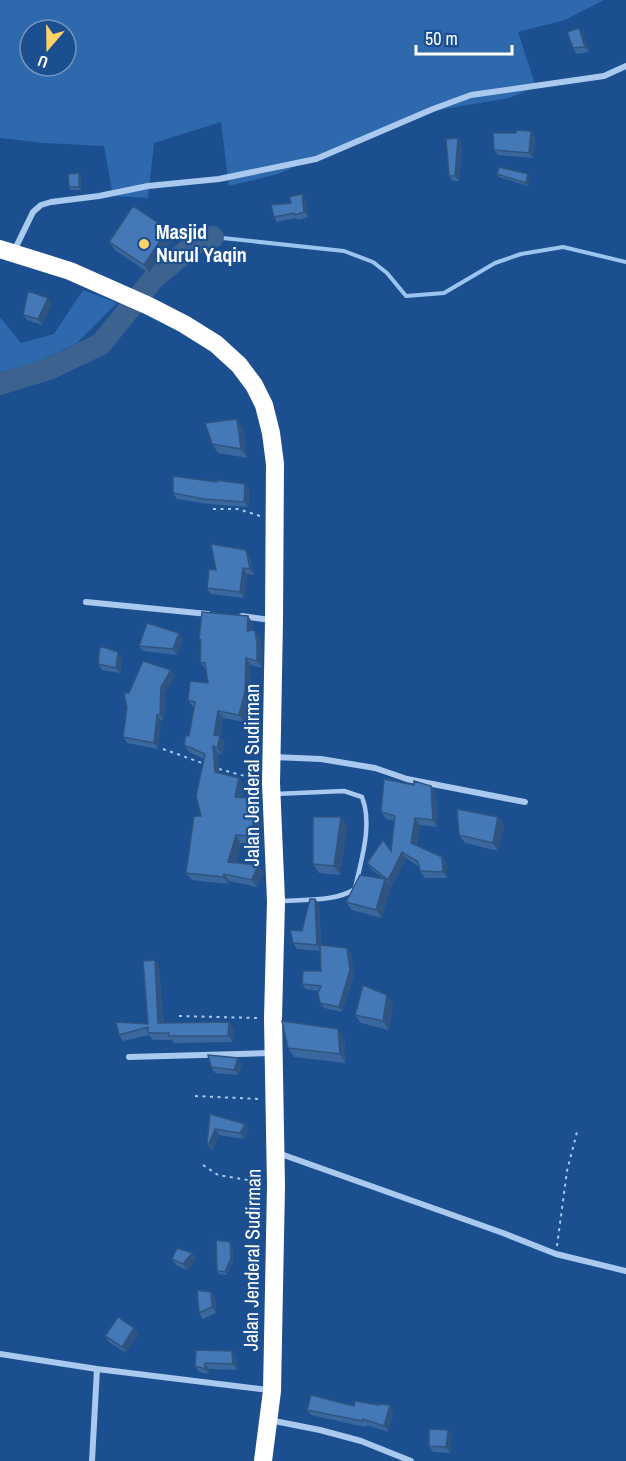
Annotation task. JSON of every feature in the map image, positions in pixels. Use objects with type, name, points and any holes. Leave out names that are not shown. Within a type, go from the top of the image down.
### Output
[{"type":"highway","name":"Jalan Jenderal Sudirman","points":[[7,251],[70,271],[149,306],[216,344],[239,365],[254,385],[264,405],[271,433],[275,464],[271,788],[276,901],[273,1018],[276,1186],[272,1391],[263,1461]]},
{"type":"street","points":[[7,251],[33,212],[51,202],[99,196],[148,186],[219,179],[316,159],[471,95],[604,76],[626,66]]},
{"type":"street","points":[[86,602],[213,614]]},
{"type":"street","points":[[233,616],[274,621]]},
{"type":"street","points":[[273,757],[321,759],[375,768],[406,779],[525,802]]},
{"type":"street","points":[[129,1057],[274,1053]]},
{"type":"street","points":[[276,1152],[556,1254],[626,1271]]},
{"type":"street","points":[[0,1354],[272,1391]]},
{"type":"street","points":[[92,1461],[98,1369]]},
{"type":"street","points":[[269,1420],[361,1441],[411,1461]]},
{"type":"lane","points":[[271,788],[344,791],[362,796],[367,810],[355,889],[346,895],[328,898],[276,901]]},
{"type":"path","points":[[213,509],[238,509],[274,520]]},
{"type":"path","points":[[163,749],[271,788]]},
{"type":"path","points":[[179,1016],[273,1018]]},
{"type":"path","points":[[195,1096],[274,1100]]},
{"type":"path","points":[[556,1254],[567,1171],[578,1128]]},
{"type":"path","points":[[203,1165],[218,1174],[276,1186]]},
{"type":"shaded area","points":[[0,0],[604,0],[565,20],[518,32],[536,87],[509,98],[414,114],[278,174],[229,186],[221,122],[154,143],[148,198],[113,196],[104,146],[0,138]]},
{"type":"shaded area","points":[[83,290],[117,303],[77,343],[33,364],[0,372],[0,317],[21,343],[54,334]]},
{"type":"building","points":[[579,28],[585,47],[573,48],[567,32]]},
{"type":"building","points":[[516,130],[531,131],[529,153],[494,150],[493,133],[516,133]]},
{"type":"building","points":[[458,138],[455,176],[449,176],[446,139]]},
{"type":"building","points":[[499,167],[528,174],[526,183],[497,174]]},
{"type":"building","points":[[79,173],[79,187],[69,187],[68,174]]},
{"type":"building","points":[[302,194],[304,212],[274,217],[271,205],[291,203],[289,197]]},
{"type":"building","name":"Masjid Nurul Yaqin","points":[[133,206],[168,229],[144,265],[109,242]]},
{"type":"building","points":[[28,291],[48,298],[38,319],[23,315]]},
{"type":"building","points":[[237,419],[241,449],[212,444],[205,423]]},
{"type":"building","points":[[173,476],[245,484],[244,502],[204,499],[173,493]]},
{"type":"building","points":[[211,544],[246,550],[250,569],[243,568],[240,592],[207,588],[209,569],[216,570]]},
{"type":"building","points":[[202,612],[248,616],[247,631],[255,630],[257,661],[246,658],[245,692],[239,715],[218,711],[214,735],[220,736],[217,748],[213,746],[215,772],[239,778],[235,797],[256,798],[256,814],[250,836],[236,835],[228,862],[258,865],[252,880],[224,874],[223,877],[186,873],[194,816],[201,816],[196,796],[205,754],[184,745],[186,735],[189,736],[195,702],[188,700],[190,681],[208,683],[205,663],[200,662],[201,640],[199,639]]},
{"type":"building","points":[[147,623],[179,633],[173,649],[139,646]]},
{"type":"building","points":[[100,646],[118,652],[116,668],[98,664]]},
{"type":"building","points":[[143,661],[171,670],[161,687],[160,715],[157,715],[154,743],[123,737],[127,708],[124,693],[129,693]]},
{"type":"building","points":[[384,779],[414,785],[414,781],[431,786],[433,820],[415,818],[411,843],[442,857],[443,872],[420,871],[418,862],[402,852],[388,880],[367,863],[383,840],[391,851],[395,816],[381,812]]},
{"type":"building","points":[[457,809],[498,817],[493,843],[459,835]]},
{"type":"building","points":[[313,817],[341,817],[334,866],[313,864]]},
{"type":"building","points":[[360,875],[385,879],[376,910],[346,902]]},
{"type":"building","points":[[310,899],[315,899],[317,945],[293,943],[290,930],[302,931]]},
{"type":"building","points":[[320,945],[347,948],[350,970],[339,1007],[320,1003],[318,993],[321,986],[302,984],[303,971],[321,971]]},
{"type":"building","points":[[155,960],[158,1023],[229,1022],[228,1036],[169,1036],[169,1033],[148,1033],[148,1027],[119,1035],[116,1022],[148,1024],[143,961]]},
{"type":"building","points":[[363,985],[387,995],[383,1021],[355,1015]]},
{"type":"building","points":[[282,1021],[338,1029],[340,1054],[288,1048]]},
{"type":"building","points":[[208,1055],[238,1058],[234,1070],[211,1067]]},
{"type":"building","points":[[210,1114],[245,1124],[240,1133],[215,1129],[209,1144],[207,1143]]},
{"type":"building","points":[[216,1240],[230,1242],[231,1258],[225,1272],[217,1271]]},
{"type":"building","points":[[177,1248],[192,1253],[183,1264],[172,1259]]},
{"type":"building","points":[[197,1290],[211,1292],[212,1307],[199,1313]]},
{"type":"building","points":[[118,1317],[134,1328],[122,1347],[105,1336]]},
{"type":"building","points":[[196,1350],[232,1351],[233,1364],[205,1363],[205,1369],[195,1366]]},
{"type":"building","points":[[311,1395],[354,1406],[355,1401],[390,1405],[384,1426],[363,1419],[363,1421],[307,1410]]},
{"type":"building","points":[[429,1429],[448,1430],[446,1447],[429,1446]]},
{"type":"waterway","points":[[213,237],[344,251],[373,262],[387,273],[406,296],[444,293],[495,263],[521,254],[563,247],[626,262]]},
{"type":"waterway","points":[[0,384],[49,369],[101,344],[154,278],[195,244],[213,237]]},
{"type":"place","name":"Masjid Nurul Yaqin","points":[[144,244]]}]
